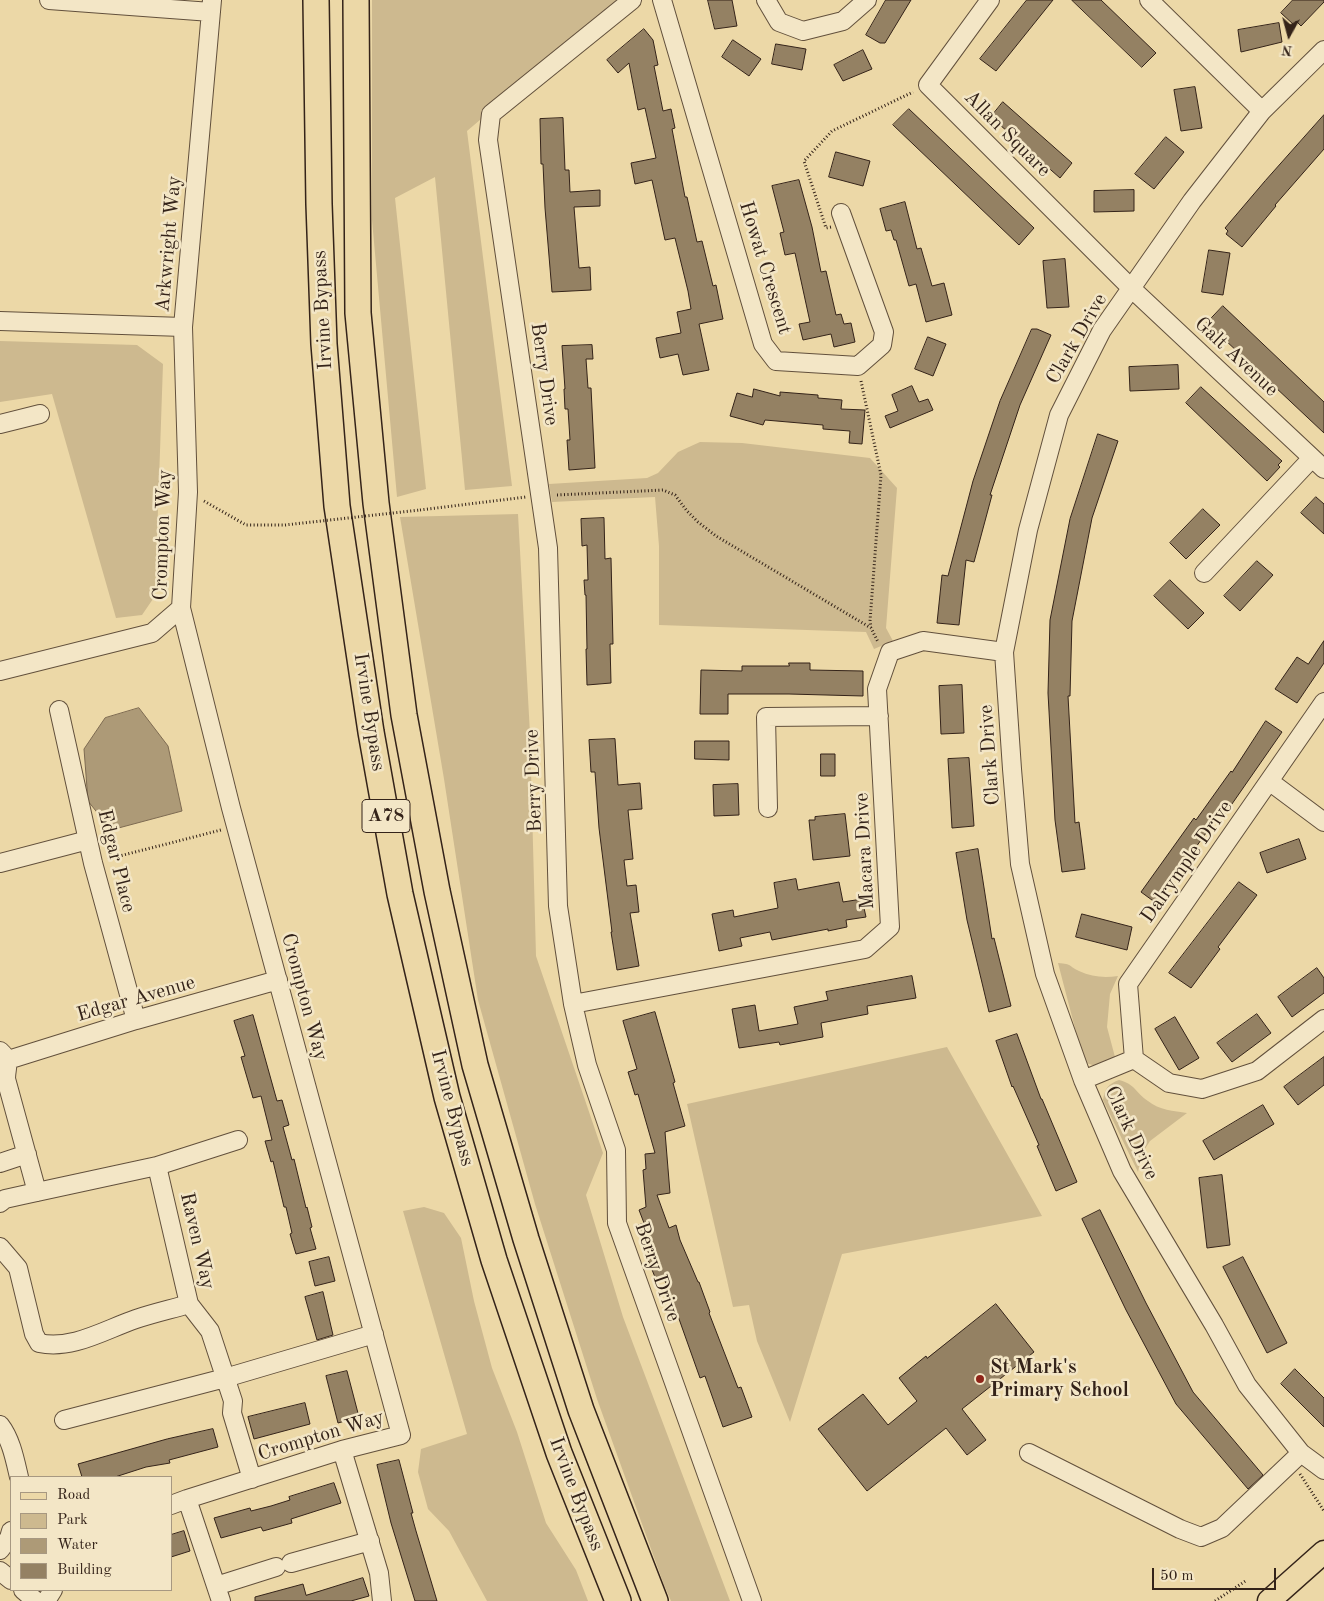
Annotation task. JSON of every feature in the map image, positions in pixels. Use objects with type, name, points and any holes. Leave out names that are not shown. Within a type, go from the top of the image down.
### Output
[{"type":"highway","name":"Irvine Bypass","points":[[316,0],[319,204],[324,344],[337,506],[371,732],[400,894],[447,1097],[494,1260],[559,1453],[618,1601]]},
{"type":"highway","name":"Irvine Bypass","points":[[356,0],[358,313],[376,503],[404,715],[437,891],[475,1065],[526,1239],[581,1410],[654,1601]]},
{"type":"main road","points":[[1278,1598],[1324,1552]]},
{"type":"street","name":"Arkwright Way","points":[[0,320],[183,327],[212,6],[49,0]]},
{"type":"street","name":"Berry Drive","points":[[632,0],[491,114],[488,140],[548,548],[558,906],[573,1004],[587,1065],[616,1150],[617,1223],[752,1601]]},
{"type":"street","name":"Howat Crescent","points":[[662,0],[763,344],[776,360],[858,366]]},
{"type":"street","points":[[766,0],[779,22],[803,32],[843,21],[867,0]]},
{"type":"street","points":[[928,85],[990,0]]},
{"type":"street","points":[[1149,0],[1262,111]]},
{"type":"street","name":"Clark Drive","points":[[1323,1468],[1296,1458],[1247,1384],[1122,1171],[1083,1080],[1045,974],[1020,864],[1004,652],[1028,530],[1058,415],[1102,330],[1192,202],[1262,111],[1324,50]]},
{"type":"street","name":"Allan Square","points":[[928,85],[1131,288]]},
{"type":"street","points":[[844,220],[884,332],[882,345],[858,366]]},
{"type":"street","name":"Galt Avenue","points":[[1131,288],[1318,463],[1204,573]]},
{"type":"street","name":"Crompton Way","points":[[179,1502],[342,1450],[401,1435],[236,826],[181,608],[188,492],[183,327]]},
{"type":"street","points":[[0,424],[40,414]]},
{"type":"street","points":[[0,671],[152,633],[181,608]]},
{"type":"street","points":[[887,660],[890,652],[923,641],[1004,652]]},
{"type":"street","name":"Macara Drive","points":[[573,1004],[865,949],[890,927],[877,689],[887,660]]},
{"type":"street","name":"Dalrymple Drive","points":[[1134,1059],[1128,984],[1324,702]]},
{"type":"street","name":"Edgar Place","points":[[58,710],[93,863],[136,1020]]},
{"type":"street","points":[[768,808],[766,717],[878,716]]},
{"type":"street","points":[[1269,781],[1324,822]]},
{"type":"street","points":[[0,863],[88,840]]},
{"type":"street","name":"Edgar Avenue","points":[[4,1055],[278,980]]},
{"type":"street","points":[[1083,1080],[1134,1059],[1170,1083],[1202,1089],[1257,1071],[1324,1019]]},
{"type":"street","points":[[4,1055],[8,1066],[6,1079],[38,1192]]},
{"type":"street","points":[[0,1203],[5,1199],[157,1166],[238,1140]]},
{"type":"street","points":[[0,1163],[27,1154]]},
{"type":"street","name":"Raven Way","points":[[157,1166],[189,1304],[210,1331],[232,1401],[232,1413],[252,1479]]},
{"type":"street","points":[[0,1247],[18,1268],[34,1334],[39,1343],[50,1346],[73,1344],[136,1319],[189,1304]]},
{"type":"street","points":[[64,1420],[225,1378],[374,1334]]},
{"type":"street","points":[[0,1425],[4,1430],[15,1459],[19,1476]]},
{"type":"street","points":[[342,1450],[379,1572],[382,1601]]},
{"type":"street","points":[[1029,1453],[1180,1529],[1201,1537],[1222,1528],[1296,1458]]},
{"type":"street","points":[[179,1502],[218,1594],[284,1565],[370,1541]]},
{"type":"street","points":[[0,1550],[10,1534]]},
{"type":"street","points":[[0,1571],[10,1579]]},
{"type":"street","points":[[24,1591],[36,1601]]},
{"type":"path","points":[[844,220],[826,228],[804,161],[832,131],[928,85]]},
{"type":"path","points":[[858,366],[882,475],[870,621],[871,628],[887,660]]},
{"type":"path","points":[[188,492],[246,525],[285,525],[540,496],[663,490],[675,495],[687,511],[716,536],[871,628]]},
{"type":"path","points":[[93,863],[236,826]]},
{"type":"path","points":[[1296,1458],[1324,1512]]},
{"type":"path","points":[[1215,1601],[1247,1580]]},
{"type":"green space","points":[[372,0],[621,0],[467,131],[512,486],[465,490],[435,177],[395,198],[426,489],[397,497],[372,220]]},
{"type":"green space","points":[[0,341],[137,345],[163,364],[155,596],[142,615],[116,618],[52,394],[0,402]]},
{"type":"green space","points":[[700,442],[742,443],[870,458],[897,488],[886,628],[893,641],[874,649],[866,632],[659,625],[659,546],[655,497],[552,502],[549,484],[647,478],[658,473],[678,452]]},
{"type":"green space","points":[[518,514],[530,734],[536,956],[603,1153],[586,1195],[623,1317],[730,1601],[671,1601],[664,1585],[597,1399],[535,1204],[478,1000],[444,779],[400,517]]},
{"type":"green space","points":[[1058,963],[1068,965],[1093,976],[1118,976],[1110,994],[1107,1027],[1115,1057],[1102,1068],[1086,1063]]},
{"type":"green space","points":[[947,1047],[1042,1216],[842,1254],[790,1422],[757,1341],[749,1305],[733,1307],[687,1104]]},
{"type":"green space","points":[[1119,1080],[1129,1084],[1152,1104],[1167,1110],[1187,1113],[1150,1141],[1141,1155],[1138,1172],[1103,1100],[1108,1087]]},
{"type":"green space","points":[[424,1207],[444,1213],[461,1238],[474,1301],[492,1368],[517,1432],[546,1523],[576,1570],[588,1601],[487,1601],[449,1531],[428,1509],[418,1472],[421,1449],[467,1434],[403,1211]]},
{"type":"water","points":[[139,708],[168,746],[182,811],[111,830],[88,801],[84,749],[105,718]]},
{"type":"building","points":[[708,0],[732,0],[737,26],[715,29]]},
{"type":"building","points":[[886,0],[911,0],[885,43],[880,43],[866,35]]},
{"type":"building","points":[[1027,0],[1053,0],[996,71],[980,59]]},
{"type":"building","points":[[1072,0],[1101,0],[1156,53],[1142,67]]},
{"type":"building","points":[[1293,0],[1324,0],[1324,2],[1301,26],[1296,21],[1294,25],[1281,13]]},
{"type":"building","points":[[1279,23],[1282,42],[1241,52],[1238,30]]},
{"type":"building","points":[[644,29],[653,40],[658,65],[654,66],[663,111],[671,109],[675,128],[672,129],[685,197],[687,197],[697,242],[702,241],[713,286],[716,285],[723,319],[699,324],[709,370],[683,375],[678,354],[660,358],[656,338],[681,333],[677,312],[691,309],[675,238],[665,240],[652,180],[635,184],[631,163],[656,158],[645,108],[638,110],[629,63],[618,73],[607,60]]},
{"type":"building","points":[[733,40],[761,59],[749,76],[722,57]]},
{"type":"building","points":[[776,44],[806,49],[802,70],[772,64]]},
{"type":"building","points":[[863,50],[872,69],[843,81],[834,65]]},
{"type":"building","points":[[1195,87],[1202,128],[1181,131],[1174,90]]},
{"type":"building","points":[[1003,102],[1072,163],[1060,178],[991,117]]},
{"type":"building","points":[[909,109],[1034,228],[1019,245],[893,125]]},
{"type":"building","points":[[1324,115],[1324,149],[1275,205],[1242,247],[1226,234],[1228,231],[1225,228]]},
{"type":"building","points":[[563,118],[565,170],[569,170],[570,192],[600,190],[600,206],[574,207],[579,268],[590,267],[591,290],[552,292],[543,164],[541,164],[540,119]]},
{"type":"building","points":[[1166,137],[1184,152],[1154,189],[1135,174]]},
{"type":"building","points":[[836,152],[870,161],[863,186],[829,177]]},
{"type":"building","points":[[799,180],[812,227],[821,272],[826,271],[836,315],[841,314],[844,324],[851,323],[855,342],[834,347],[831,334],[803,340],[799,324],[810,322],[795,253],[785,255],[780,233],[784,232],[772,186]]},
{"type":"building","points":[[1134,190],[1134,211],[1094,212],[1094,191]]},
{"type":"building","points":[[905,202],[917,249],[921,248],[932,286],[944,283],[952,315],[926,322],[916,284],[909,286],[896,240],[894,240],[891,230],[886,231],[880,209]]},
{"type":"building","points":[[1209,250],[1230,253],[1223,295],[1202,292]]},
{"type":"building","points":[[1065,259],[1069,307],[1047,308],[1043,261]]},
{"type":"building","points":[[1223,306],[1324,402],[1324,433],[1207,323]]},
{"type":"building","points":[[1032,329],[1037,329],[1051,335],[1020,405],[990,495],[992,495],[974,562],[966,560],[959,625],[937,623],[942,575],[948,576],[973,481],[1000,401]]},
{"type":"building","points":[[928,337],[946,344],[933,376],[915,369]]},
{"type":"building","points":[[592,345],[593,359],[586,359],[588,388],[591,388],[595,468],[569,470],[567,440],[570,440],[568,409],[565,409],[562,346]]},
{"type":"building","points":[[1178,365],[1179,389],[1130,391],[1129,367]]},
{"type":"building","points":[[912,386],[919,402],[928,399],[933,410],[890,428],[885,416],[898,411],[892,395]]},
{"type":"building","points":[[1201,387],[1282,461],[1278,465],[1280,467],[1267,481],[1186,403]]},
{"type":"building","points":[[754,389],[780,396],[780,392],[818,395],[818,398],[842,400],[841,409],[865,410],[862,444],[849,443],[850,431],[823,429],[823,425],[765,420],[763,425],[730,416],[737,393],[752,397]]},
{"type":"building","points":[[1098,434],[1118,441],[1092,518],[1072,621],[1070,696],[1068,696],[1075,823],[1079,822],[1085,869],[1062,872],[1055,820],[1048,693],[1050,620],[1070,519]]},
{"type":"building","points":[[1316,497],[1324,504],[1324,534],[1301,513]]},
{"type":"building","points":[[1203,509],[1220,525],[1186,559],[1170,543]]},
{"type":"building","points":[[604,518],[605,559],[611,558],[613,644],[610,644],[611,683],[587,685],[586,595],[584,580],[588,580],[587,545],[582,546],[581,519]]},
{"type":"building","points":[[1257,561],[1273,575],[1240,611],[1224,596]]},
{"type":"building","points":[[1170,580],[1204,613],[1188,629],[1154,596]]},
{"type":"building","points":[[1324,641],[1324,663],[1297,703],[1275,689],[1297,657],[1308,664]]},
{"type":"building","points":[[789,663],[810,663],[810,670],[863,671],[863,696],[728,694],[728,714],[700,714],[701,670],[742,671],[742,666],[789,666]]},
{"type":"building","points":[[962,685],[964,733],[941,734],[939,686]]},
{"type":"building","points":[[1266,721],[1282,732],[1225,814],[1221,812],[1156,903],[1141,892],[1194,818],[1196,820],[1232,772]]},
{"type":"building","points":[[615,739],[618,785],[640,783],[642,809],[628,810],[633,859],[624,860],[627,886],[636,885],[639,912],[630,913],[639,966],[617,970],[599,828],[595,772],[591,772],[589,740]]},
{"type":"building","points":[[695,741],[729,741],[729,760],[695,759]]},
{"type":"building","points":[[821,754],[835,754],[835,776],[821,776]]},
{"type":"building","points":[[969,758],[974,826],[952,828],[948,759]]},
{"type":"building","points":[[738,784],[739,815],[714,816],[713,785]]},
{"type":"building","points":[[845,814],[850,856],[813,860],[809,820],[815,820],[815,817]]},
{"type":"building","points":[[1299,839],[1306,859],[1267,873],[1260,853]]},
{"type":"building","points":[[978,849],[992,939],[994,938],[1011,1006],[989,1012],[967,920],[956,853]]},
{"type":"building","points":[[796,879],[798,890],[839,882],[843,902],[862,899],[866,917],[846,920],[847,927],[828,931],[828,929],[772,940],[770,932],[740,938],[742,946],[719,951],[712,914],[733,910],[734,917],[778,908],[774,883]]},
{"type":"building","points":[[1239,882],[1257,895],[1218,947],[1220,949],[1191,988],[1169,973]]},
{"type":"building","points":[[1082,914],[1132,927],[1127,950],[1076,937]]},
{"type":"building","points":[[1317,968],[1324,978],[1324,993],[1292,1017],[1278,997]]},
{"type":"building","points":[[912,976],[916,998],[867,1006],[868,1014],[821,1023],[823,1037],[780,1045],[779,1042],[739,1048],[732,1009],[755,1005],[759,1031],[798,1024],[794,1007],[828,1000],[826,992]]},
{"type":"building","points":[[655,1012],[675,1082],[673,1083],[685,1126],[665,1132],[670,1193],[657,1195],[669,1228],[676,1225],[680,1240],[699,1282],[738,1388],[741,1387],[752,1417],[723,1427],[705,1376],[700,1378],[664,1279],[657,1282],[646,1255],[649,1254],[638,1225],[644,1223],[639,1210],[646,1207],[643,1170],[646,1169],[645,1154],[655,1153],[638,1094],[635,1095],[628,1072],[637,1069],[623,1021]]},
{"type":"building","points":[[1257,1014],[1271,1033],[1232,1062],[1217,1043]]},
{"type":"building","points":[[253,1015],[277,1101],[282,1100],[289,1125],[283,1127],[307,1207],[316,1249],[296,1254],[290,1234],[292,1233],[286,1207],[284,1207],[273,1161],[271,1162],[265,1141],[272,1140],[261,1096],[253,1098],[241,1057],[245,1056],[234,1021]]},
{"type":"building","points":[[1175,1017],[1199,1058],[1179,1070],[1155,1029]]},
{"type":"building","points":[[1017,1034],[1041,1099],[1077,1182],[1056,1191],[1037,1146],[1039,1145],[1012,1087],[996,1041]]},
{"type":"building","points":[[1324,1057],[1324,1085],[1298,1105],[1284,1087]]},
{"type":"building","points":[[1263,1105],[1274,1124],[1214,1160],[1203,1141]]},
{"type":"building","points":[[1222,1175],[1230,1245],[1207,1248],[1199,1178]]},
{"type":"building","points":[[1100,1210],[1193,1392],[1263,1475],[1248,1489],[1176,1404],[1126,1310],[1082,1219]]},
{"type":"building","points":[[329,1257],[335,1281],[315,1286],[309,1262]]},
{"type":"building","points":[[1243,1257],[1287,1343],[1267,1353],[1223,1267]]},
{"type":"building","points":[[323,1292],[333,1335],[317,1340],[305,1297]]},
{"type":"building","points":[[996,1304],[1034,1352],[962,1409],[986,1440],[967,1455],[946,1428],[867,1491],[818,1429],[863,1394],[888,1425],[917,1401],[899,1378]]},
{"type":"building","points":[[1295,1369],[1324,1398],[1324,1427],[1281,1384]]},
{"type":"building","points":[[347,1371],[359,1417],[338,1423],[326,1376]]},
{"type":"building","points":[[305,1403],[310,1424],[254,1439],[248,1417]]},
{"type":"building","points":[[213,1429],[218,1447],[169,1460],[170,1463],[146,1467],[118,1476],[82,1476],[78,1464],[167,1439]]},
{"type":"building","points":[[399,1460],[413,1513],[411,1513],[437,1601],[415,1601],[391,1523],[377,1465]]},
{"type":"building","points":[[334,1483],[341,1503],[291,1519],[292,1523],[263,1531],[261,1527],[221,1538],[214,1518],[250,1508],[251,1511],[271,1506],[290,1500],[289,1497]]},
{"type":"building","points":[[184,1531],[190,1551],[172,1557],[172,1535]]},
{"type":"building","points":[[363,1578],[369,1596],[351,1601],[255,1601],[255,1597],[303,1584],[306,1595]]},
{"type":"place","name":"St Mark's Primary School","points":[[980,1379]]}]
